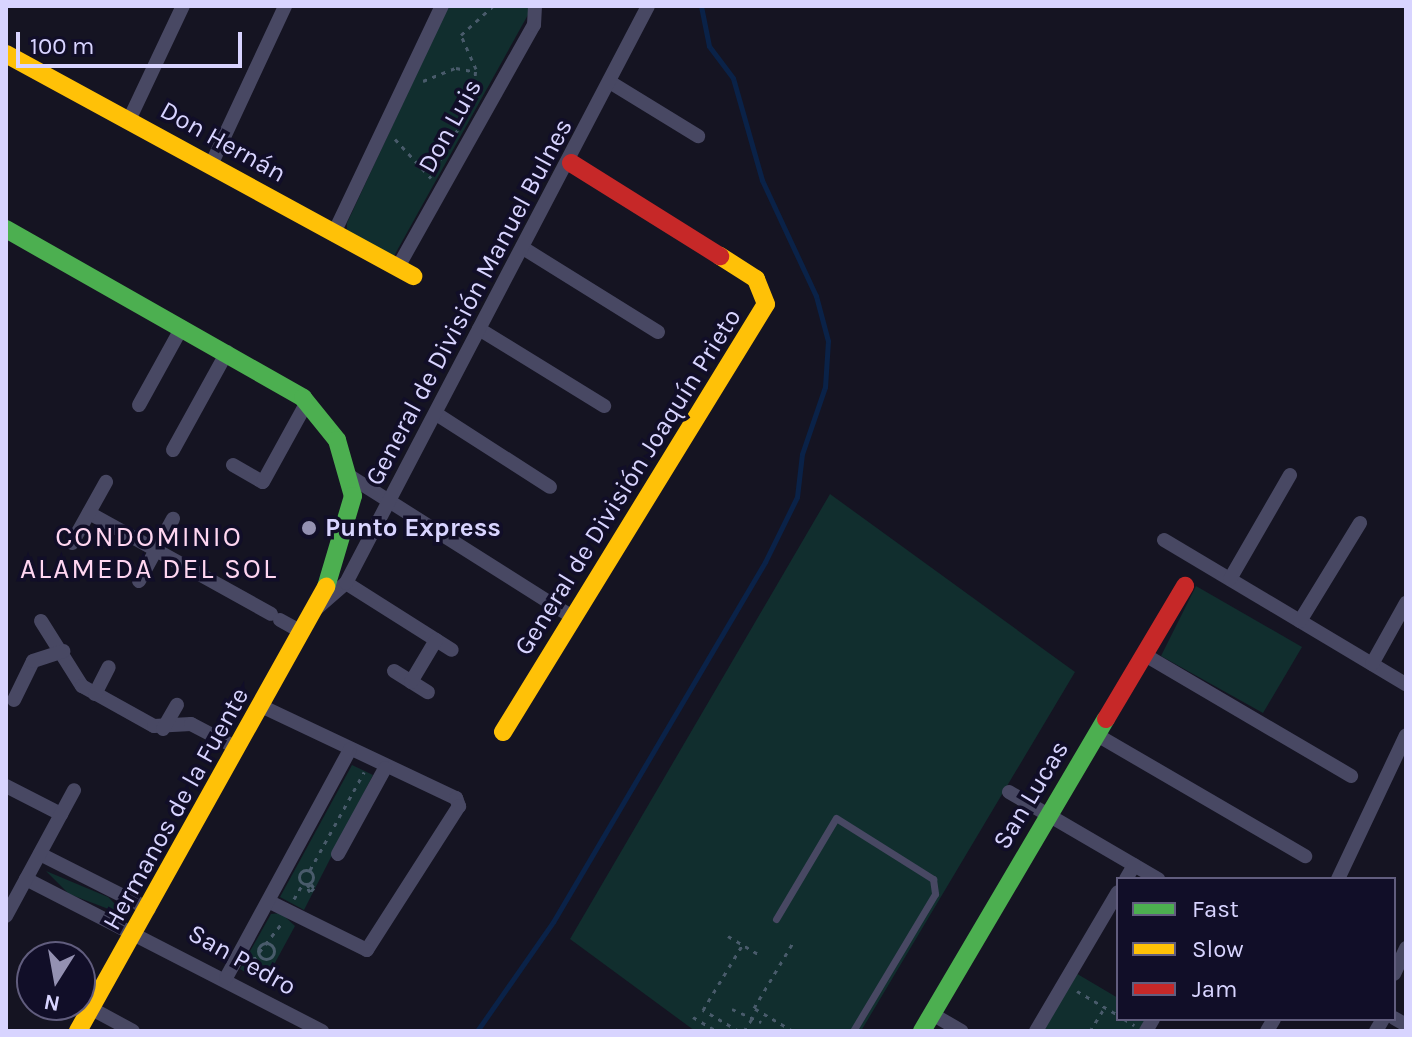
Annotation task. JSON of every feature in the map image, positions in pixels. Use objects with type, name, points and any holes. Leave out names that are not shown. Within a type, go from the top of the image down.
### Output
[{"type":"street","points":[[129,120],[183,6]]},
{"type":"street","points":[[211,165],[285,6]]},
{"type":"street","points":[[334,233],[442,6]]},
{"type":"street","name":"Don Luis","points":[[406,272],[534,25],[535,6]]},
{"type":"street","points":[[534,25],[544,6]]},
{"type":"street","name":"General de División Manuel Bulnes","points":[[315,609],[346,583],[388,500],[438,415],[479,329],[613,84],[648,6]]},
{"type":"street","name":"Don Hernán","points":[[6,54],[406,272]]},
{"type":"street","points":[[613,84],[698,136]]},
{"type":"street","name":"General de División Joaquín Prieto","points":[[503,732],[766,304],[756,279],[571,163]]},
{"type":"street","points":[[8,235],[227,352],[307,402],[337,440],[351,477],[574,618]]},
{"type":"street","points":[[523,248],[658,332]]},
{"type":"street","points":[[139,405],[182,327]]},
{"type":"street","points":[[479,329],[604,406]]},
{"type":"street","points":[[173,450],[227,352]]},
{"type":"street","points":[[233,465],[263,482],[307,402]]},
{"type":"street","points":[[438,415],[550,487]]},
{"type":"street","points":[[1230,579],[1290,475]]},
{"type":"street","name":"Hermanos de la Fuente","points":[[96,1006],[315,609],[346,538],[351,477]]},
{"type":"street","points":[[72,543],[106,482]]},
{"type":"street","points":[[89,513],[302,632]]},
{"type":"street","points":[[139,581],[173,519]]},
{"type":"street","points":[[1300,621],[1360,523]]},
{"type":"street","points":[[1164,540],[1406,684]]},
{"type":"street","points":[[346,583],[452,650]]},
{"type":"street","name":"San Lucas","points":[[922,1031],[1185,586]]},
{"type":"street","points":[[1372,664],[1406,603]]},
{"type":"street","points":[[41,621],[44,635],[63,651],[75,679],[95,694],[163,729],[191,724],[237,748]]},
{"type":"street","points":[[411,682],[436,640]]},
{"type":"street","points":[[14,700],[33,661],[63,651]]},
{"type":"street","points":[[1145,655],[1351,776]]},
{"type":"street","points":[[95,694],[109,667]]},
{"type":"street","points":[[394,671],[428,692]]},
{"type":"street","points":[[163,729],[177,705]]},
{"type":"street","points":[[261,706],[385,768],[456,798],[459,806],[373,946],[359,950],[268,901]]},
{"type":"street","points":[[1097,735],[1305,856]]},
{"type":"street","points":[[1339,877],[1402,755],[1406,735]]},
{"type":"street","points":[[226,978],[350,750]]},
{"type":"street","points":[[338,854],[385,768]]},
{"type":"street","points":[[6,786],[61,814]]},
{"type":"street","points":[[6,915],[74,790]]},
{"type":"street","points":[[1009,792],[1155,877]]},
{"type":"street","points":[[40,854],[149,909]]},
{"type":"street","points":[[1127,877],[1134,865]]},
{"type":"street","name":"San Pedro","points":[[26,879],[138,932],[322,1031]]},
{"type":"street","points":[[1036,1031],[1116,895]]},
{"type":"street","points":[[1396,970],[1406,948]]},
{"type":"street","points":[[96,1011],[133,1031]]},
{"type":"street","points":[[932,1014],[961,1031]]},
{"type":"lane","points":[[776,919],[836,818],[933,879],[935,894],[853,1031]]},
{"type":"path","points":[[425,190],[440,151],[469,116],[476,72],[461,35],[493,6]]},
{"type":"path","points":[[416,86],[451,69],[476,72]]},
{"type":"path","points":[[397,125],[399,151],[431,178]]},
{"type":"path","points":[[303,884],[310,884],[310,870],[365,770]]},
{"type":"path","points":[[291,906],[303,884],[300,872],[310,870]]},
{"type":"path","points":[[261,956],[285,916]]},
{"type":"path","points":[[728,936],[758,954]]},
{"type":"path","points":[[793,1031],[754,1008],[794,941]]},
{"type":"path","points":[[238,966],[261,956],[273,955],[270,944]]},
{"type":"path","points":[[743,944],[703,1010],[742,1031],[753,1017]]},
{"type":"path","points":[[1064,983],[1116,1014]]},
{"type":"path","points":[[1090,1031],[1105,1007]]},
{"type":"path","points":[[732,1009],[761,1022]]},
{"type":"path","points":[[693,1017],[719,1031],[726,1023]]},
{"type":"green space","points":[[448,6],[528,6],[529,13],[394,256],[347,231],[347,223]]},
{"type":"green space","points":[[830,494],[1075,672],[861,1031],[695,1031],[570,939]]},
{"type":"green space","points":[[1196,586],[1302,647],[1263,713],[1161,656]]},
{"type":"green space","points":[[352,765],[373,775],[304,910],[280,897]]},
{"type":"green space","points":[[46,871],[108,897],[127,916],[69,894]]},
{"type":"green space","points":[[281,913],[295,926],[264,983],[240,969],[271,914]]},
{"type":"green space","points":[[1074,972],[1116,997],[1116,1021],[1146,1021],[1140,1031],[1039,1031]]},
{"type":"waterway","points":[[477,1031],[553,922],[765,562],[797,497],[802,454],[825,387],[828,341],[816,296],[762,180],[733,78],[709,46],[701,6]]},
{"type":"traffic: fast","points":[[6,229],[303,398],[337,440],[353,496],[326,587]]},
{"type":"traffic: fast","points":[[922,1031],[1106,719]]},
{"type":"traffic: slow","points":[[6,54],[414,276]]},
{"type":"traffic: slow","points":[[503,732],[766,304],[756,279],[720,256]]},
{"type":"traffic: slow","points":[[78,1031],[326,587]]},
{"type":"traffic: jam","points":[[571,163],[720,256]]},
{"type":"traffic: jam","points":[[1106,719],[1185,586]]},
{"type":"place","name":"Punto Express","points":[[309,528]]},
{"type":"district","name":"CONDOMINIO ALAMEDA DEL SOL","points":[[149,553]]}]
